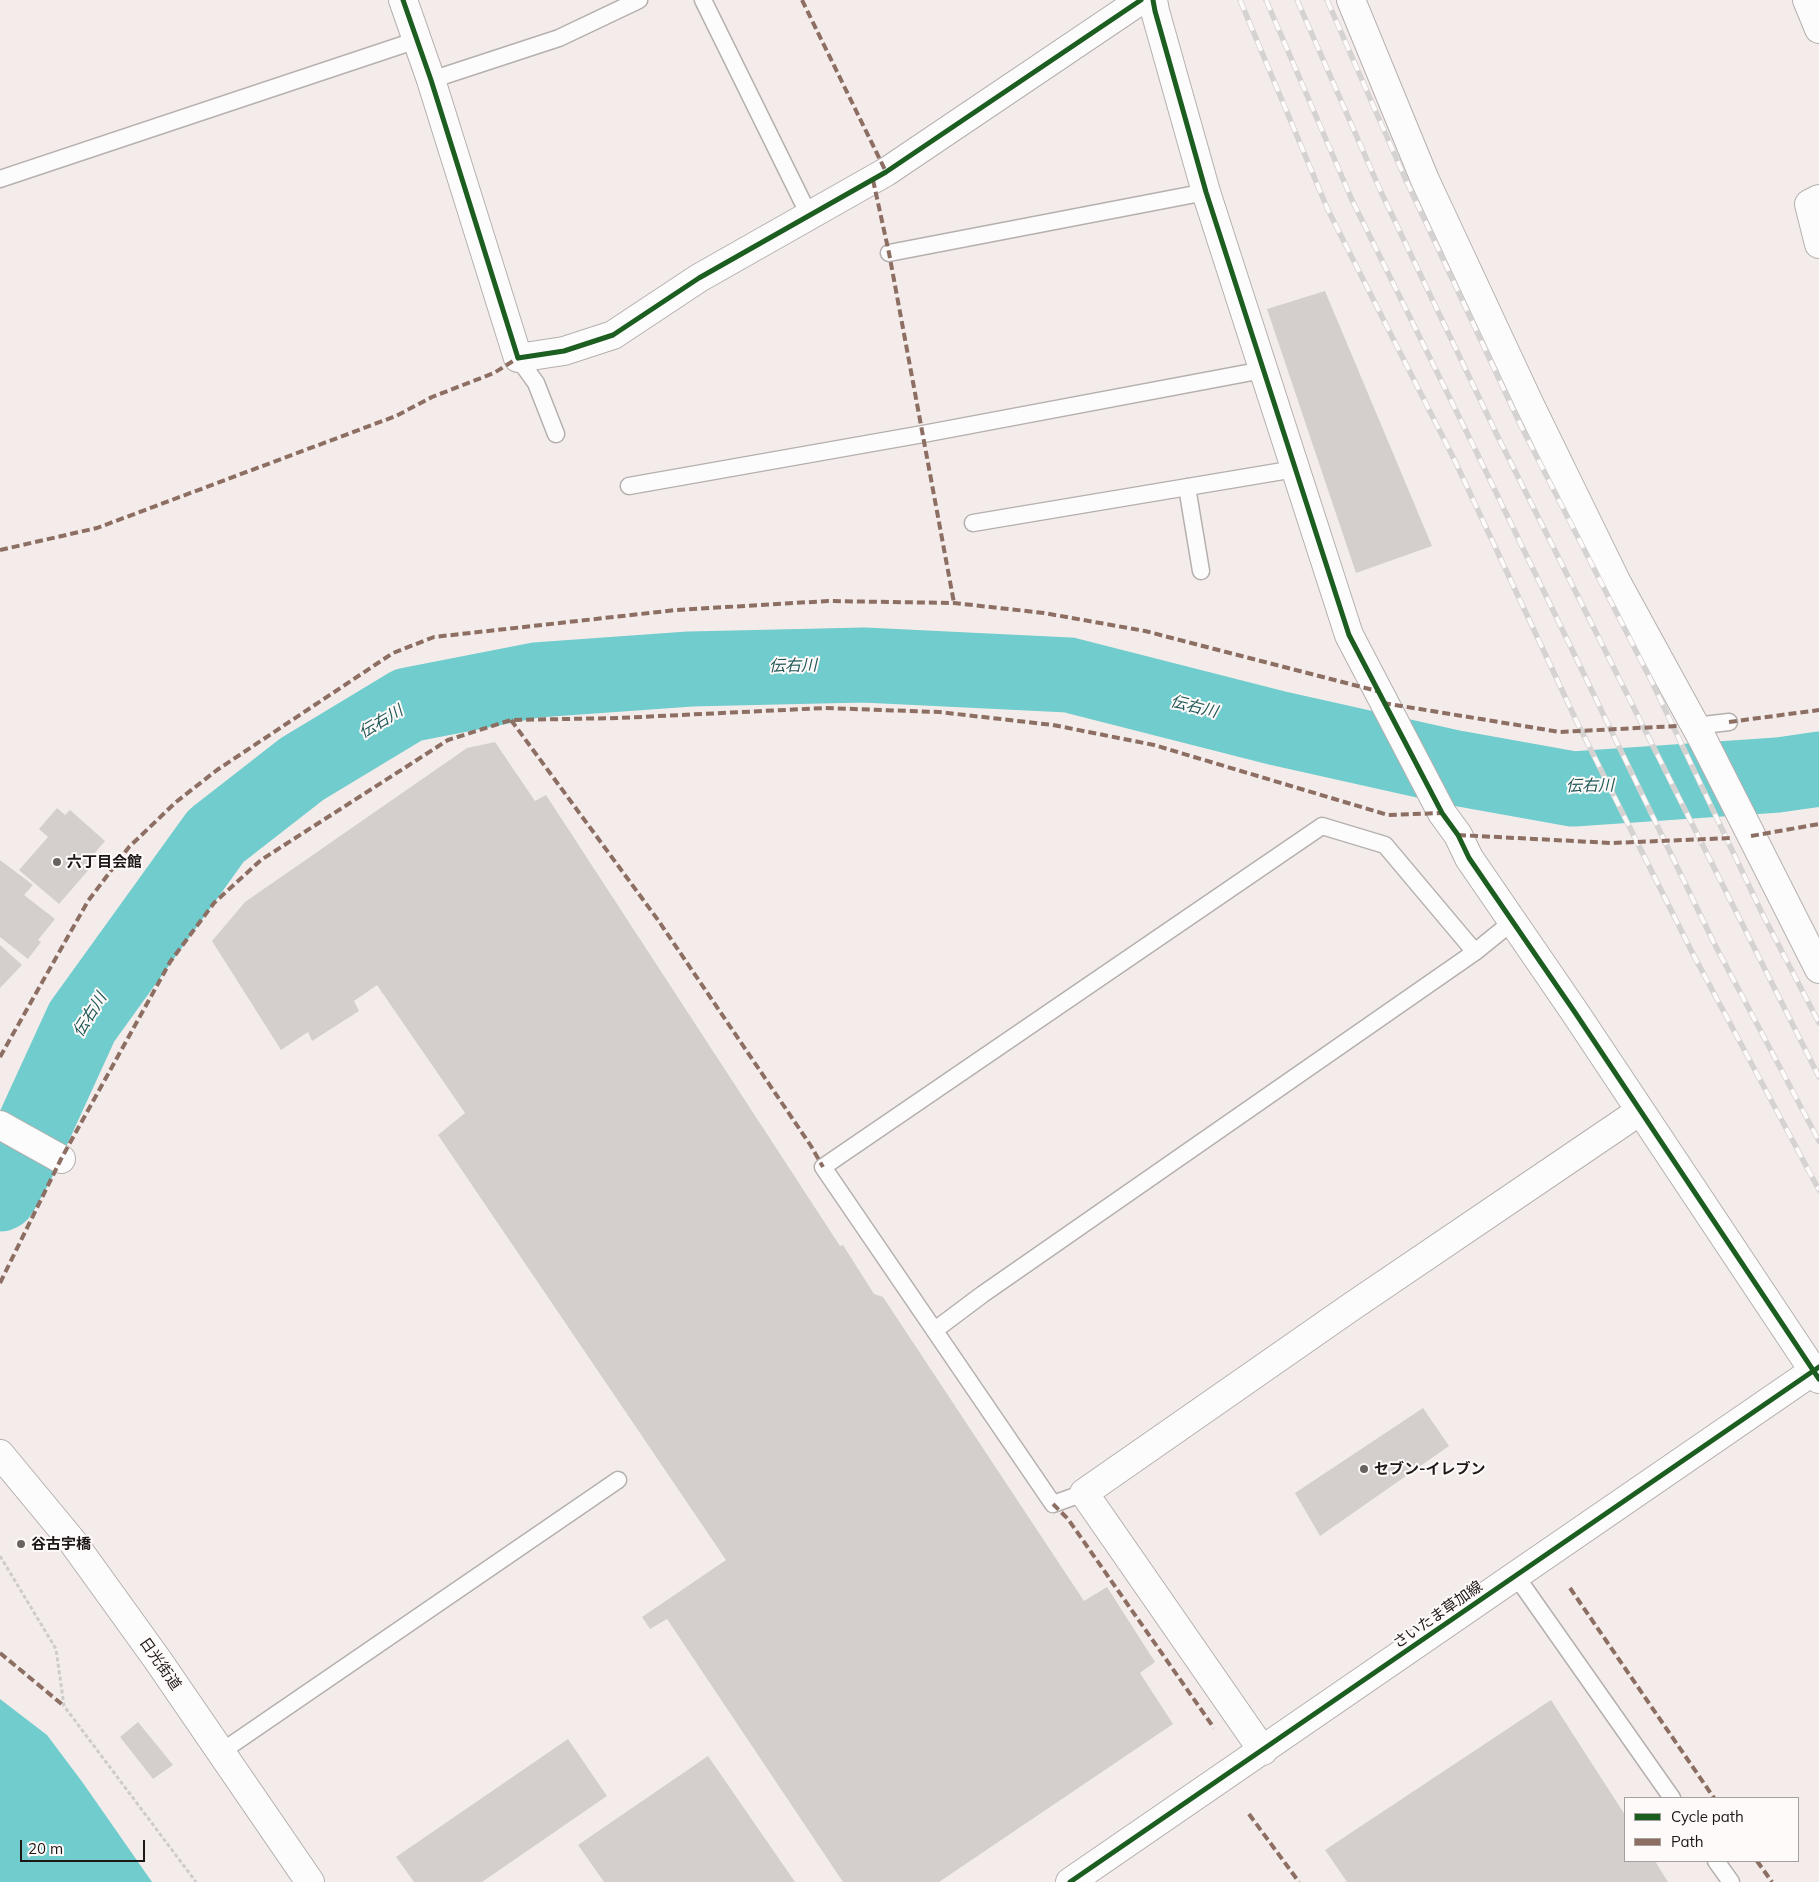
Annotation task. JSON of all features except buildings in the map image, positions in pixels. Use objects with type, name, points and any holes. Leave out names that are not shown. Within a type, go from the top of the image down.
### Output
[{"type":"street","points":[[403,0],[431,80],[518,358],[564,351],[614,335],[699,278],[886,172],[1156,3],[1206,192],[1349,635],[1442,813],[1458,835],[1469,858],[1817,1372]]},
{"type":"street","points":[[1352,0],[1425,180],[1529,402],[1617,583],[1699,733],[1819,970]]},
{"type":"street","points":[[1807,0],[1819,29]]},
{"type":"street","points":[[1819,199],[1809,204],[1819,244]]},
{"type":"street","points":[[1263,1751],[1084,1493],[1351,1307],[1640,1112]]},
{"type":"street","points":[[0,1125],[61,1159]]},
{"type":"street","name":"さいたま草加線","points":[[1070,1882],[1817,1372]]},
{"type":"street","name":"日光街道","points":[[0,1454],[72,1541],[157,1659],[310,1882]]},
{"type":"lane","points":[[431,80],[559,38],[639,0]]},
{"type":"lane","points":[[703,0],[810,215]]},
{"type":"lane","points":[[0,179],[418,40]]},
{"type":"lane","points":[[889,253],[1206,192]]},
{"type":"lane","points":[[518,358],[536,383],[556,434]]},
{"type":"lane","points":[[629,486],[923,434],[1263,370]]},
{"type":"lane","points":[[973,523],[1295,469]]},
{"type":"lane","points":[[1187,487],[1202,571]]},
{"type":"lane","points":[[1699,733],[1729,722]]},
{"type":"lane","points":[[1084,1493],[1053,1504],[823,1166],[1322,826],[1385,845],[1475,952]]},
{"type":"lane","points":[[935,1330],[999,1283],[1475,952],[1512,922]]},
{"type":"lane","points":[[221,1752],[618,1480]]},
{"type":"lane","points":[[1516,1576],[1671,1797]]},
{"type":"lane","points":[[1717,1862],[1731,1882]]},
{"type":"path","points":[[0,1556],[56,1649],[64,1706],[196,1882]]},
{"type":"water","points":[[0,1699],[47,1735],[152,1882],[0,1882]]},
{"type":"waterway","name":"伝右川","points":[[0,1194],[17,1164],[82,1022],[216,836],[302,769],[408,705],[536,680],[690,669],[864,665],[1069,675],[1277,728],[1456,768],[1573,789],[1778,775],[1819,769]]},
{"type":"railway","points":[[1240,0],[1328,210],[1455,461],[1576,720],[1693,954],[1819,1190]]},
{"type":"railway","points":[[1266,0],[1352,200],[1714,943],[1819,1141]]},
{"type":"railway","points":[[1297,0],[1381,192],[1497,435],[1819,1077]]},
{"type":"railway","points":[[1327,0],[1405,178],[1521,426],[1652,682],[1762,913],[1819,1023]]},
{"type":"marked path","points":[[802,0],[886,172]]},
{"type":"marked path","points":[[873,180],[889,253],[954,603]]},
{"type":"marked path","points":[[0,550],[97,528],[396,416],[432,397],[494,373],[518,358]]},
{"type":"marked path","points":[[0,1057],[88,901],[129,847],[176,802],[217,770],[393,653],[434,637],[676,610],[828,601],[954,603],[1044,613],[1145,631],[1377,691]]},
{"type":"marked path","points":[[1383,703],[1560,732],[1677,726]]},
{"type":"marked path","points":[[0,1283],[61,1159],[170,962],[214,903],[261,860],[448,740],[511,720],[619,718],[825,708],[939,712],[1053,725],[1154,745],[1388,815],[1442,813]]},
{"type":"marked path","points":[[1729,722],[1819,710]]},
{"type":"marked path","points":[[511,720],[658,920],[811,1146],[823,1167]]},
{"type":"marked path","points":[[1751,836],[1819,824]]},
{"type":"marked path","points":[[1458,835],[1612,843],[1732,838]]},
{"type":"marked path","points":[[1053,1504],[1068,1519],[1214,1728]]},
{"type":"marked path","points":[[1570,1588],[1713,1797]]},
{"type":"marked path","points":[[0,1653],[64,1706]]},
{"type":"marked path","points":[[1249,1814],[1299,1882]]},
{"type":"marked path","points":[[1758,1862],[1772,1882]]},
{"type":"cycle path","points":[[403,0],[431,80],[518,358],[564,351],[613,335],[699,278],[886,172],[1141,0]]},
{"type":"cycle path","points":[[1153,0],[1206,192],[1349,635],[1442,813],[1458,835],[1469,858],[1574,1011],[1819,1379]]},
{"type":"cycle path","points":[[1070,1882],[1819,1367]]},
{"type":"place","name":"六丁目会館","points":[[57,862]]},
{"type":"place","name":"セブン-イレブン","points":[[1364,1469]]},
{"type":"place","name":"谷古宇橋","points":[[21,1544]]}]
